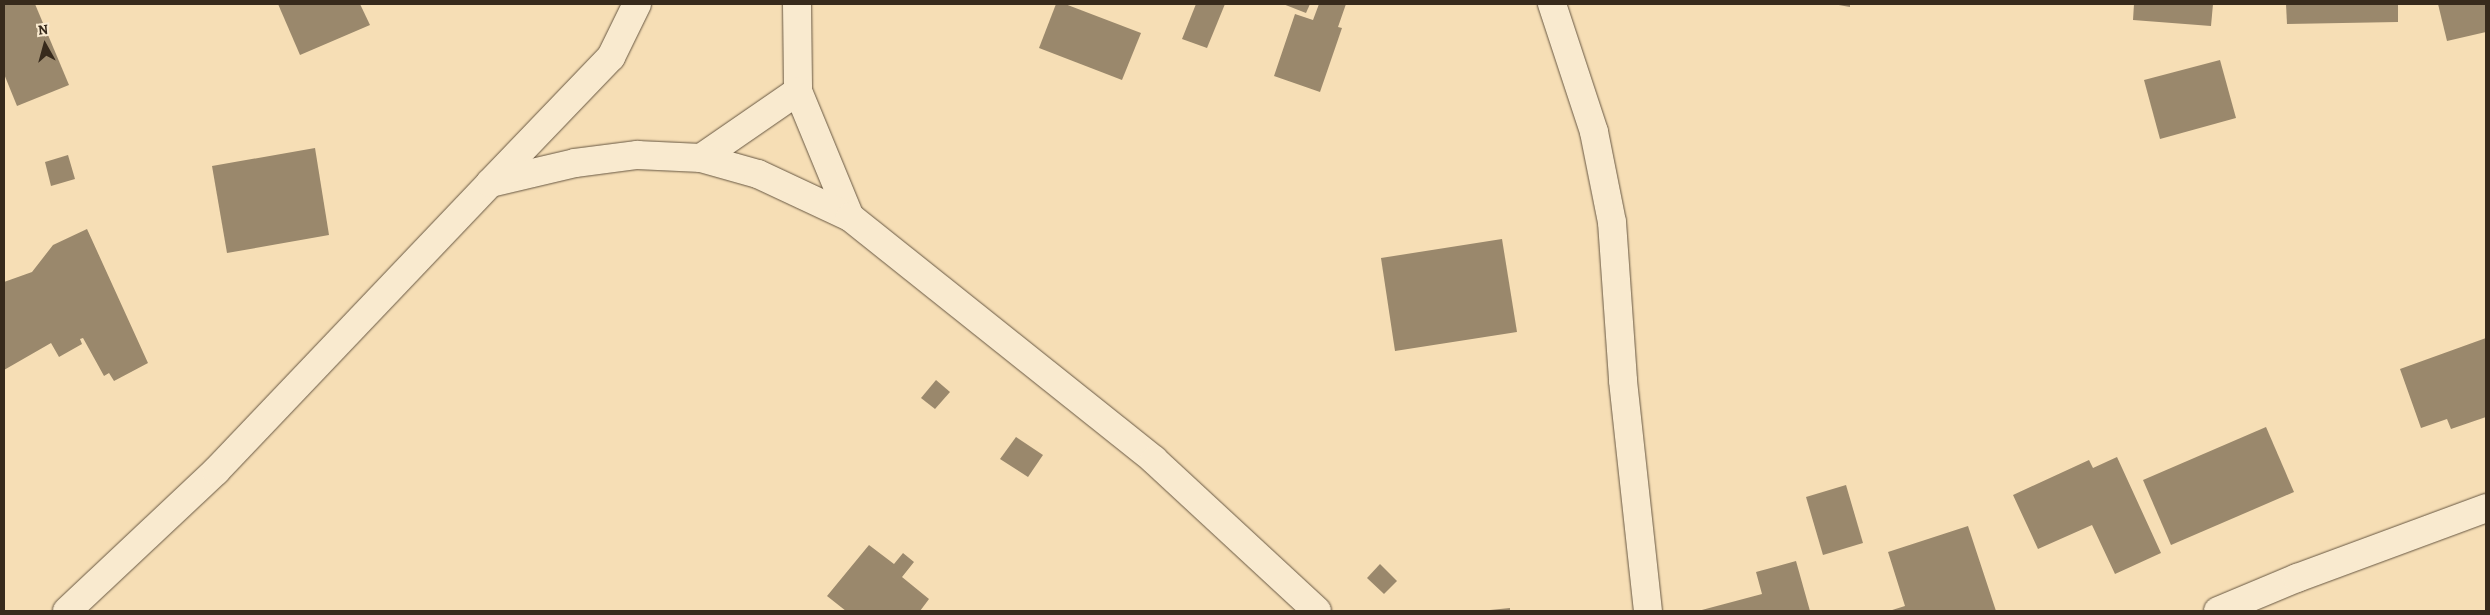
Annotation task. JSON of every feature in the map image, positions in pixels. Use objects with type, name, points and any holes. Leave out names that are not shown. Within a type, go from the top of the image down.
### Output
[{"type":"street","points":[[66,611],[216,471],[611,57],[637,4]]},
{"type":"street","points":[[797,4],[798,91],[850,217]]},
{"type":"street","points":[[1552,4],[1594,132],[1612,222],[1623,381],[1648,611]]},
{"type":"street","points":[[701,158],[798,91]]},
{"type":"street","points":[[490,183],[575,163],[637,155],[701,158],[758,174],[850,217],[1154,460],[1317,611]]},
{"type":"street","points":[[2218,611],[2297,578],[2486,508]]},
{"type":"building","points":[[4,4],[35,4],[69,85],[17,106],[4,74]]},
{"type":"building","points":[[278,4],[360,4],[370,25],[300,55]]},
{"type":"building","points":[[1056,4],[1065,4],[1141,33],[1122,80],[1039,48]]},
{"type":"building","points":[[1196,4],[1225,4],[1207,48],[1182,39]]},
{"type":"building","points":[[1283,4],[1310,4],[1306,13]]},
{"type":"building","points":[[1319,4],[1346,4],[1338,27],[1342,28],[1320,92],[1274,76],[1295,14],[1313,20]]},
{"type":"building","points":[[1833,4],[1850,4],[1850,7]]},
{"type":"building","points":[[2134,4],[2213,4],[2211,26],[2133,20]]},
{"type":"building","points":[[2286,4],[2398,4],[2398,22],[2287,24]]},
{"type":"building","points":[[2438,4],[2486,4],[2486,32],[2447,41]]},
{"type":"building","points":[[2220,60],[2236,118],[2160,139],[2144,80]]},
{"type":"building","points":[[315,148],[329,235],[227,253],[212,166]]},
{"type":"building","points":[[68,155],[75,179],[51,186],[45,162]]},
{"type":"building","points":[[87,229],[148,363],[114,381],[109,373],[104,376],[83,338],[80,339],[82,344],[59,357],[51,343],[4,370],[4,282],[32,272],[53,245]]},
{"type":"building","points":[[1502,239],[1517,332],[1395,351],[1381,258]]},
{"type":"building","points":[[2486,338],[2486,417],[2451,429],[2447,419],[2421,428],[2400,369]]},
{"type":"building","points":[[936,380],[950,392],[935,409],[921,398]]},
{"type":"building","points":[[2266,427],[2294,492],[2171,545],[2143,480]]},
{"type":"building","points":[[1016,437],[1043,455],[1028,477],[1000,459]]},
{"type":"building","points":[[2117,457],[2161,553],[2115,574],[2092,525],[2038,549],[2013,495],[2089,460],[2093,468]]},
{"type":"building","points":[[1846,485],[1863,543],[1823,555],[1806,497]]},
{"type":"building","points":[[1968,526],[1996,611],[1889,611],[1905,606],[1888,552]]},
{"type":"building","points":[[869,545],[894,564],[903,553],[914,562],[902,577],[929,599],[920,611],[846,611],[827,596]]},
{"type":"building","points":[[1796,561],[1810,611],[1698,611],[1762,594],[1756,572]]},
{"type":"building","points":[[1380,564],[1397,581],[1384,594],[1367,578]]},
{"type":"building","points":[[1510,608],[1510,611],[1490,611],[1490,610]]}]
